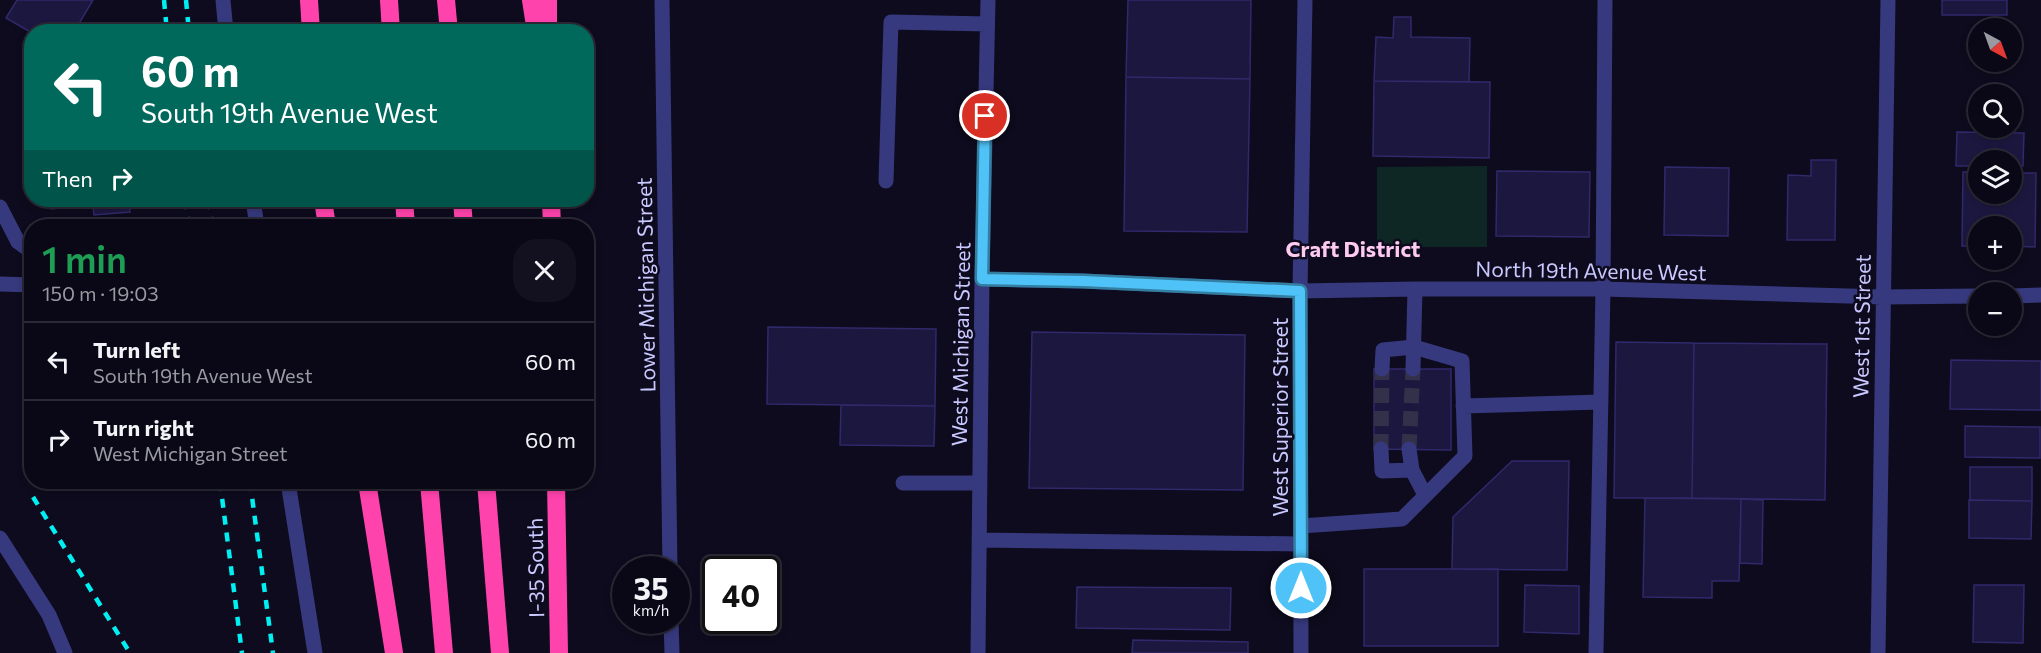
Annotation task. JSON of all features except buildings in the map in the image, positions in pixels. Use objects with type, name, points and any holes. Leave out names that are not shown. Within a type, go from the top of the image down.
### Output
[{"type":"highway","points":[[309,0],[310,24]]},
{"type":"highway","points":[[389,0],[390,24]]},
{"type":"highway","points":[[446,0],[448,24]]},
{"type":"highway","points":[[531,0],[535,24]]},
{"type":"highway","points":[[548,0],[549,24]]},
{"type":"highway","points":[[368,489],[394,653]]},
{"type":"highway","points":[[430,489],[444,653]]},
{"type":"highway","points":[[487,489],[500,653]]},
{"type":"highway","name":"I-35 South","points":[[556,489],[559,653]]},
{"type":"street","points":[[223,0],[225,24]]},
{"type":"street","name":"Lower Michigan Street","points":[[662,0],[670,556]]},
{"type":"street","name":"West Michigan Street","points":[[978,653],[988,0]]},
{"type":"street","name":"West Superior Street","points":[[1301,653],[1300,291],[1305,0]]},
{"type":"street","points":[[1596,653],[1603,289],[1605,0]]},
{"type":"street","name":"West 1st Street","points":[[1878,653],[1888,0]]},
{"type":"street","points":[[886,181],[891,22],[987,24]]},
{"type":"street","points":[[0,207],[18,242],[24,246]]},
{"type":"street","name":"North 19th Avenue West","points":[[982,279],[1083,281],[1300,291],[1603,289],[1883,297],[1968,296]]},
{"type":"street","points":[[0,284],[24,285]]},
{"type":"street","points":[[1413,369],[1415,289]]},
{"type":"street","points":[[2022,296],[2041,296]]},
{"type":"street","points":[[1301,526],[1402,519],[1465,456],[1462,361],[1414,347],[1383,350],[1382,369]]},
{"type":"street","points":[[1463,405],[1601,402]]},
{"type":"street","points":[[1381,449],[1382,471],[1412,470]]},
{"type":"street","points":[[1409,449],[1412,470],[1425,495]]},
{"type":"street","points":[[903,483],[980,483]]},
{"type":"street","points":[[289,489],[315,653]]},
{"type":"street","points":[[0,538],[49,615],[65,653]]},
{"type":"street","points":[[979,540],[1300,544]]},
{"type":"street","points":[[671,634],[672,653]]},
{"type":"green space","points":[[1487,166],[1487,247],[1377,247],[1377,167]]},
{"type":"tunnel","points":[[1381,449],[1382,369]]},
{"type":"tunnel","points":[[1409,449],[1413,369]]},
{"type":"railway","points":[[164,0],[166,24]]},
{"type":"railway","points":[[186,0],[188,24]]},
{"type":"railway","points":[[187,207],[188,219]]},
{"type":"railway","points":[[210,207],[211,219]]},
{"type":"railway","points":[[221,489],[242,653]]},
{"type":"railway","points":[[251,489],[273,653]]},
{"type":"railway","points":[[33,497],[130,653]]},
{"type":"district","name":"Craft District","points":[[1353,248]]},
{"type":"route","points":[[985,116],[982,279],[1083,281],[1300,291],[1301,588]]}]
